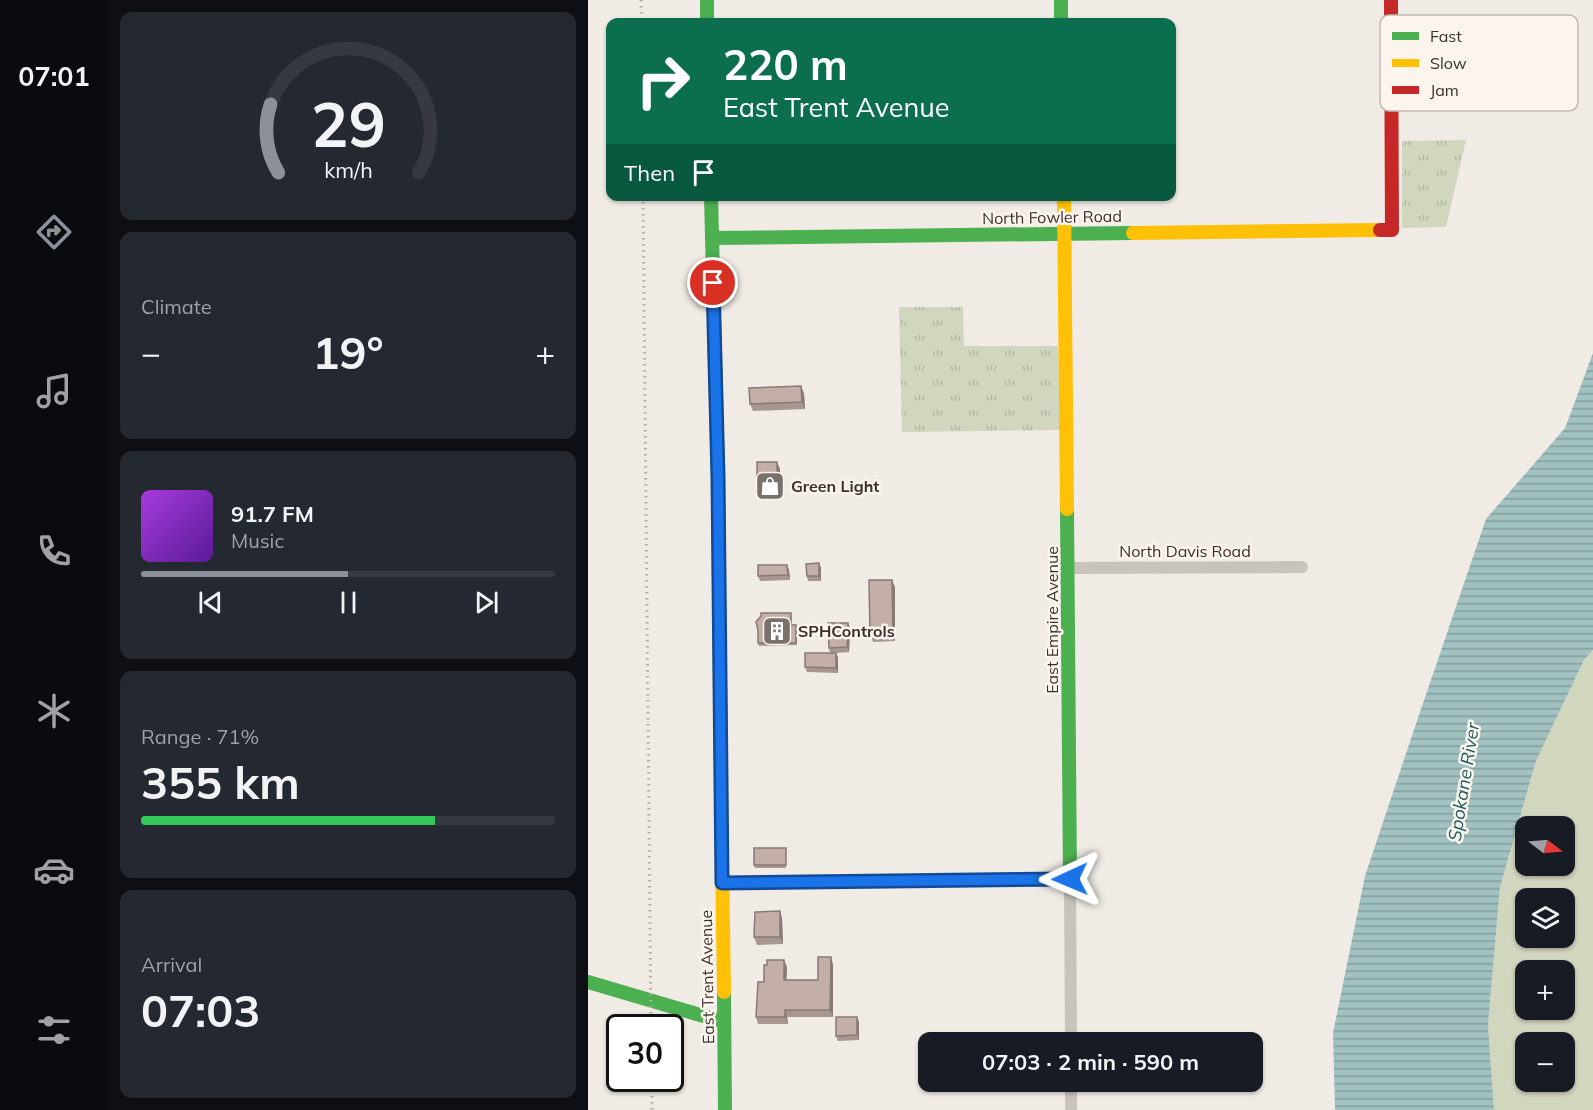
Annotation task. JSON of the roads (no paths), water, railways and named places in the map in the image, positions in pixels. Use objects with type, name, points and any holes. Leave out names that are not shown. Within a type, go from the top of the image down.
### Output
[{"type":"street","points":[[707,0],[707,18]]},
{"type":"street","points":[[1061,0],[1061,18]]},
{"type":"street","name":"North Fowler Road","points":[[1391,0],[1391,15]]},
{"type":"street","name":"North Fowler Road","points":[[712,238],[1392,230],[1391,111]]},
{"type":"street","name":"East Trent Avenue","points":[[711,201],[718,477],[725,1110]]},
{"type":"street","name":"East Empire Avenue","points":[[1064,201],[1071,1032]]},
{"type":"street","name":"North Davis Road","points":[[1068,568],[1302,567]]},
{"type":"street","points":[[722,883],[1070,879]]},
{"type":"street","points":[[588,982],[724,1022]]},
{"type":"street","points":[[1071,1092],[1071,1110]]},
{"type":"water","name":"Spokane River","points":[[1593,353],[1593,650],[1584,660],[1536,761],[1520,816],[1515,816],[1515,834],[1500,887],[1488,1025],[1494,1110],[1335,1110],[1333,1033],[1365,876],[1421,709],[1486,519],[1565,428]]},
{"type":"railway","points":[[641,0],[642,18]]},
{"type":"railway","points":[[643,201],[651,1014]]},
{"type":"railway","points":[[652,1092],[652,1110]]},
{"type":"place","name":"Green Light","points":[[770,486]]},
{"type":"place","name":"SPHControls","points":[[777,631]]}]
